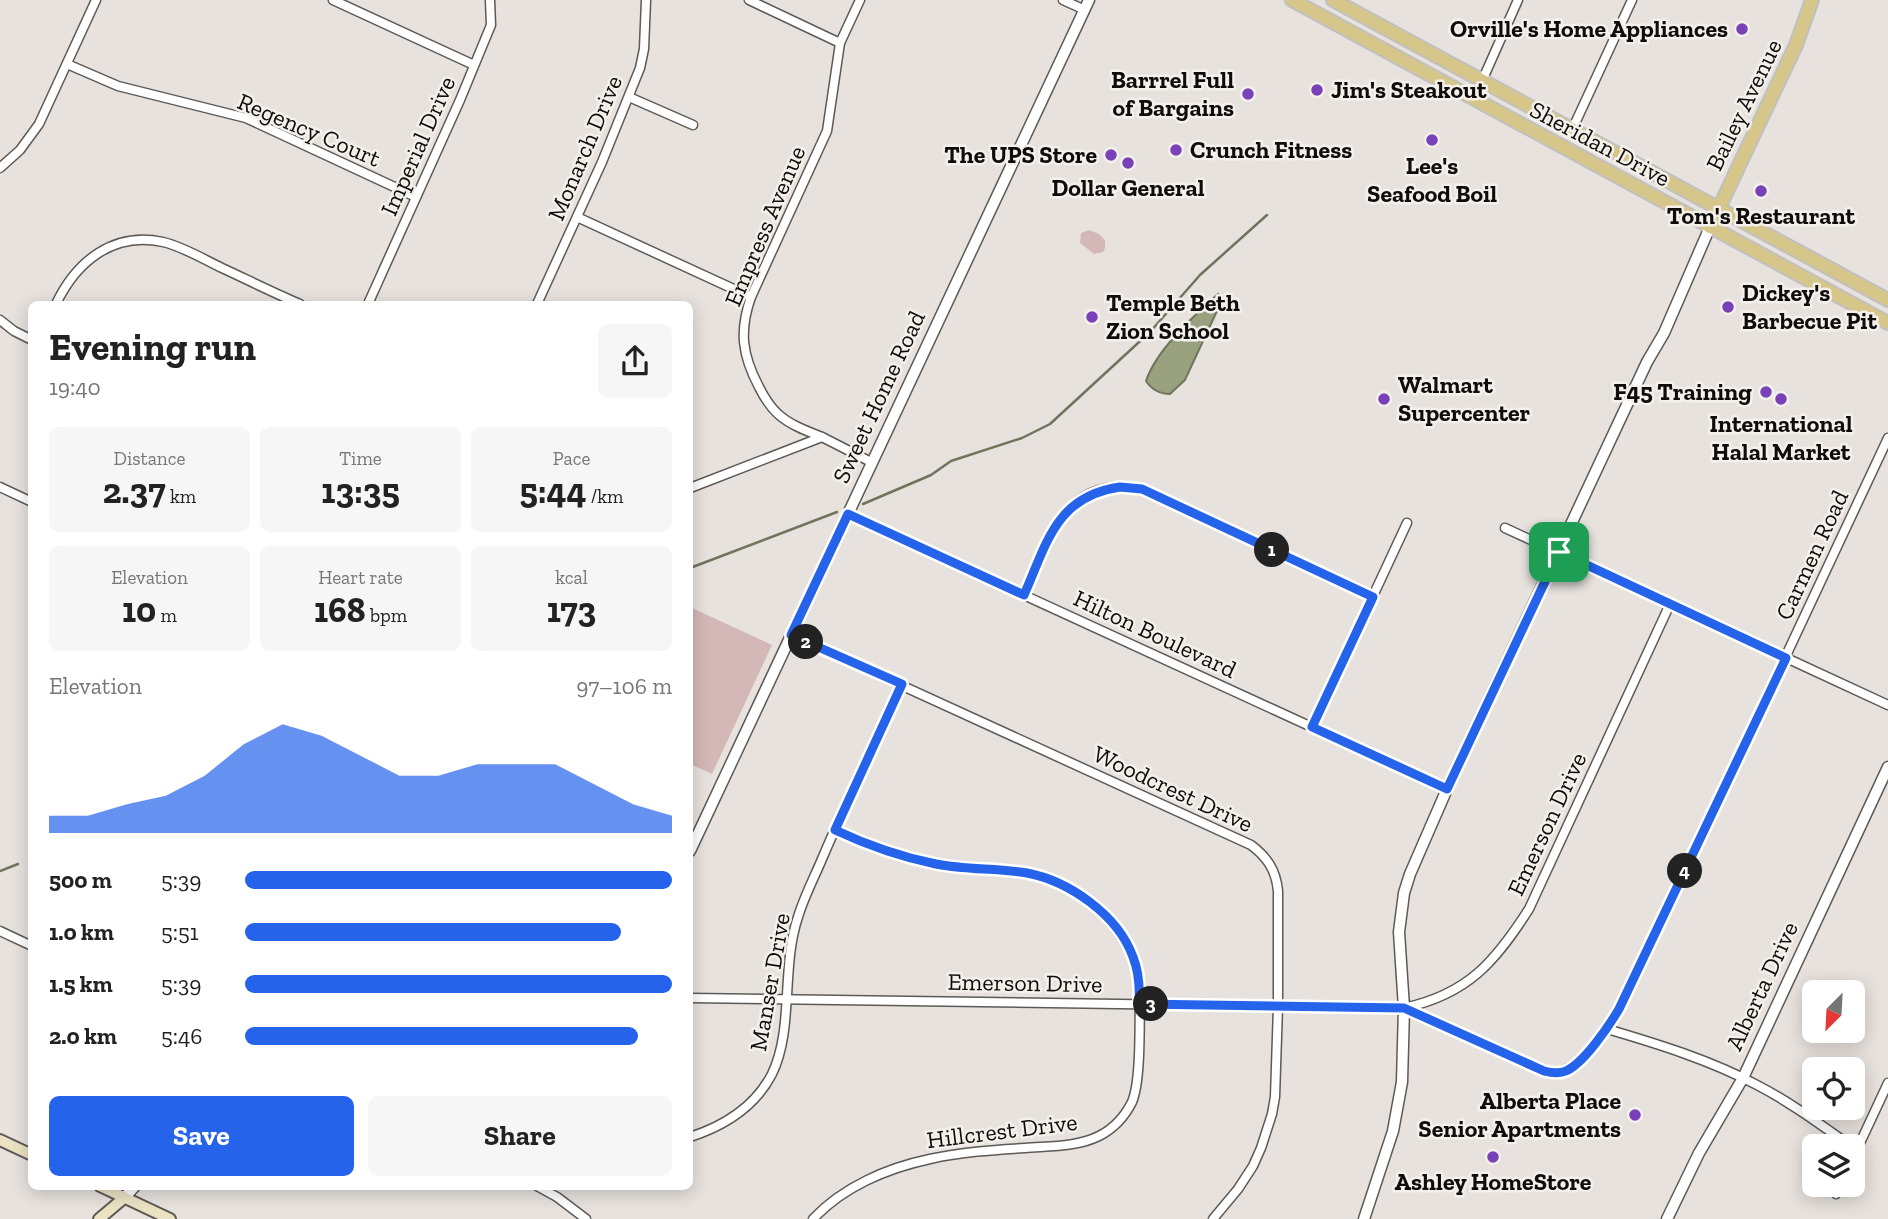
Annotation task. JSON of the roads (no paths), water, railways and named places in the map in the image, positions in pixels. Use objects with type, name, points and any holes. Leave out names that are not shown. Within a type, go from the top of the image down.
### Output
[{"type":"main road","name":"Sheridan Drive","points":[[1292,0],[1888,323]]},
{"type":"main road","name":"Sheridan Drive","points":[[1333,0],[1888,300]]},
{"type":"main road","name":"Bailey Avenue","points":[[1710,227],[1796,45],[1812,0]]},
{"type":"main road","points":[[0,1140],[28,1153]]},
{"type":"main road","points":[[108,1190],[170,1219]]},
{"type":"main road","points":[[99,1219],[124,1198]]},
{"type":"street","points":[[0,168],[20,150],[34,132],[96,0]]},
{"type":"street","points":[[333,0],[474,65]]},
{"type":"street","name":"Imperial Drive","points":[[369,301],[491,25],[490,0]]},
{"type":"street","name":"Monarch Drive","points":[[538,301],[640,68],[644,49],[646,0]]},
{"type":"street","points":[[749,0],[840,43]]},
{"type":"street","name":"Empress Avenue","points":[[860,0],[840,43],[827,131],[751,297],[743,332],[747,364],[763,396],[778,414],[789,422],[872,462]]},
{"type":"street","points":[[1063,0],[1087,5]]},
{"type":"street","points":[[1476,100],[1518,0]]},
{"type":"street","points":[[1572,130],[1632,0]]},
{"type":"street","name":"Sweet Home Road","points":[[693,845],[1087,5]]},
{"type":"street","name":"Regency Court","points":[[66,64],[118,86],[246,118],[416,197]]},
{"type":"street","points":[[629,97],[693,125]]},
{"type":"street","points":[[577,217],[751,297]]},
{"type":"street","points":[[1364,1219],[1379,1177],[1399,1099],[1404,1063],[1399,932],[1404,893],[1447,789],[1647,362],[1664,333],[1710,227]]},
{"type":"street","points":[[58,301],[74,274],[95,255],[118,244],[149,240],[176,246],[294,301]]},
{"type":"street","points":[[0,320],[28,338]]},
{"type":"street","points":[[693,487],[822,437]]},
{"type":"street","name":"Carmen Road","points":[[1404,1008],[1551,1073],[1559,1073],[1573,1067],[1607,1028],[1634,980],[1888,438]]},
{"type":"street","points":[[0,487],[28,500]]},
{"type":"street","points":[[1024,595],[1062,515],[1080,499],[1120,487],[1142,489],[1373,597]]},
{"type":"street","name":"Hilton Boulevard","points":[[848,514],[1447,789]]},
{"type":"street","points":[[1312,727],[1407,523]]},
{"type":"street","points":[[1506,528],[1888,705]]},
{"type":"street","name":"Emerson Drive","points":[[693,998],[1404,1008],[1432,1002],[1450,993],[1480,971],[1506,945],[1538,892],[1670,604]]},
{"type":"street","name":"Woodcrest Drive","points":[[791,635],[1251,845],[1262,853],[1273,871],[1278,891],[1275,1097],[1268,1131],[1245,1177],[1213,1219]]},
{"type":"street","name":"Manser Drive","points":[[693,1136],[732,1118],[764,1087],[780,1052],[788,961],[798,916],[902,684]]},
{"type":"street","name":"Alberta Drive","points":[[1667,1219],[1699,1153],[1743,1078],[1888,767]]},
{"type":"street","name":"Hillcrest Drive","points":[[813,1219],[833,1200],[850,1189],[904,1166],[962,1153],[1068,1145],[1091,1139],[1109,1130],[1125,1113],[1134,1094],[1139,1004],[1137,971],[1126,942],[1103,915],[1069,890],[1028,873],[935,864],[877,847],[835,830]]},
{"type":"street","points":[[0,931],[28,944]]},
{"type":"street","points":[[1607,1028],[1692,1056],[1743,1078],[1780,1098],[1831,1134]]},
{"type":"street","points":[[1862,1134],[1888,1083]]},
{"type":"street","points":[[124,1198],[131,1190]]},
{"type":"street","points":[[544,1190],[586,1219]]},
{"type":"waterway","points":[[863,504],[931,475],[951,461],[1022,438],[1050,424],[1150,332],[1200,275],[1267,215]]},
{"type":"waterway","points":[[693,567],[837,512]]},
{"type":"waterway","points":[[0,871],[18,864]]},
{"type":"place","name":"Orville's Home Appliances","points":[[1742,29]]},
{"type":"place","name":"Jim's Steakout","points":[[1317,90]]},
{"type":"place","name":"Barrrel Full of Bargains","points":[[1248,94]]},
{"type":"place","name":"Lee's Seafood Boil","points":[[1432,140]]},
{"type":"place","name":"Crunch Fitness","points":[[1176,150]]},
{"type":"place","name":"The UPS Store","points":[[1111,155]]},
{"type":"place","name":"Dollar General","points":[[1128,163]]},
{"type":"place","name":"Tom's Restaurant","points":[[1761,191]]},
{"type":"place","name":"Dickey's Barbecue Pit","points":[[1728,307]]},
{"type":"place","name":"Temple Beth Zion School","points":[[1092,317]]},
{"type":"place","name":"F45 Training","points":[[1766,392]]},
{"type":"place","name":"Walmart Supercenter","points":[[1384,399]]},
{"type":"place","name":"International Halal Market","points":[[1781,399]]},
{"type":"place","name":"Alberta Place Senior Apartments","points":[[1635,1115]]},
{"type":"place","name":"Ashley HomeStore","points":[[1493,1157]]}]
